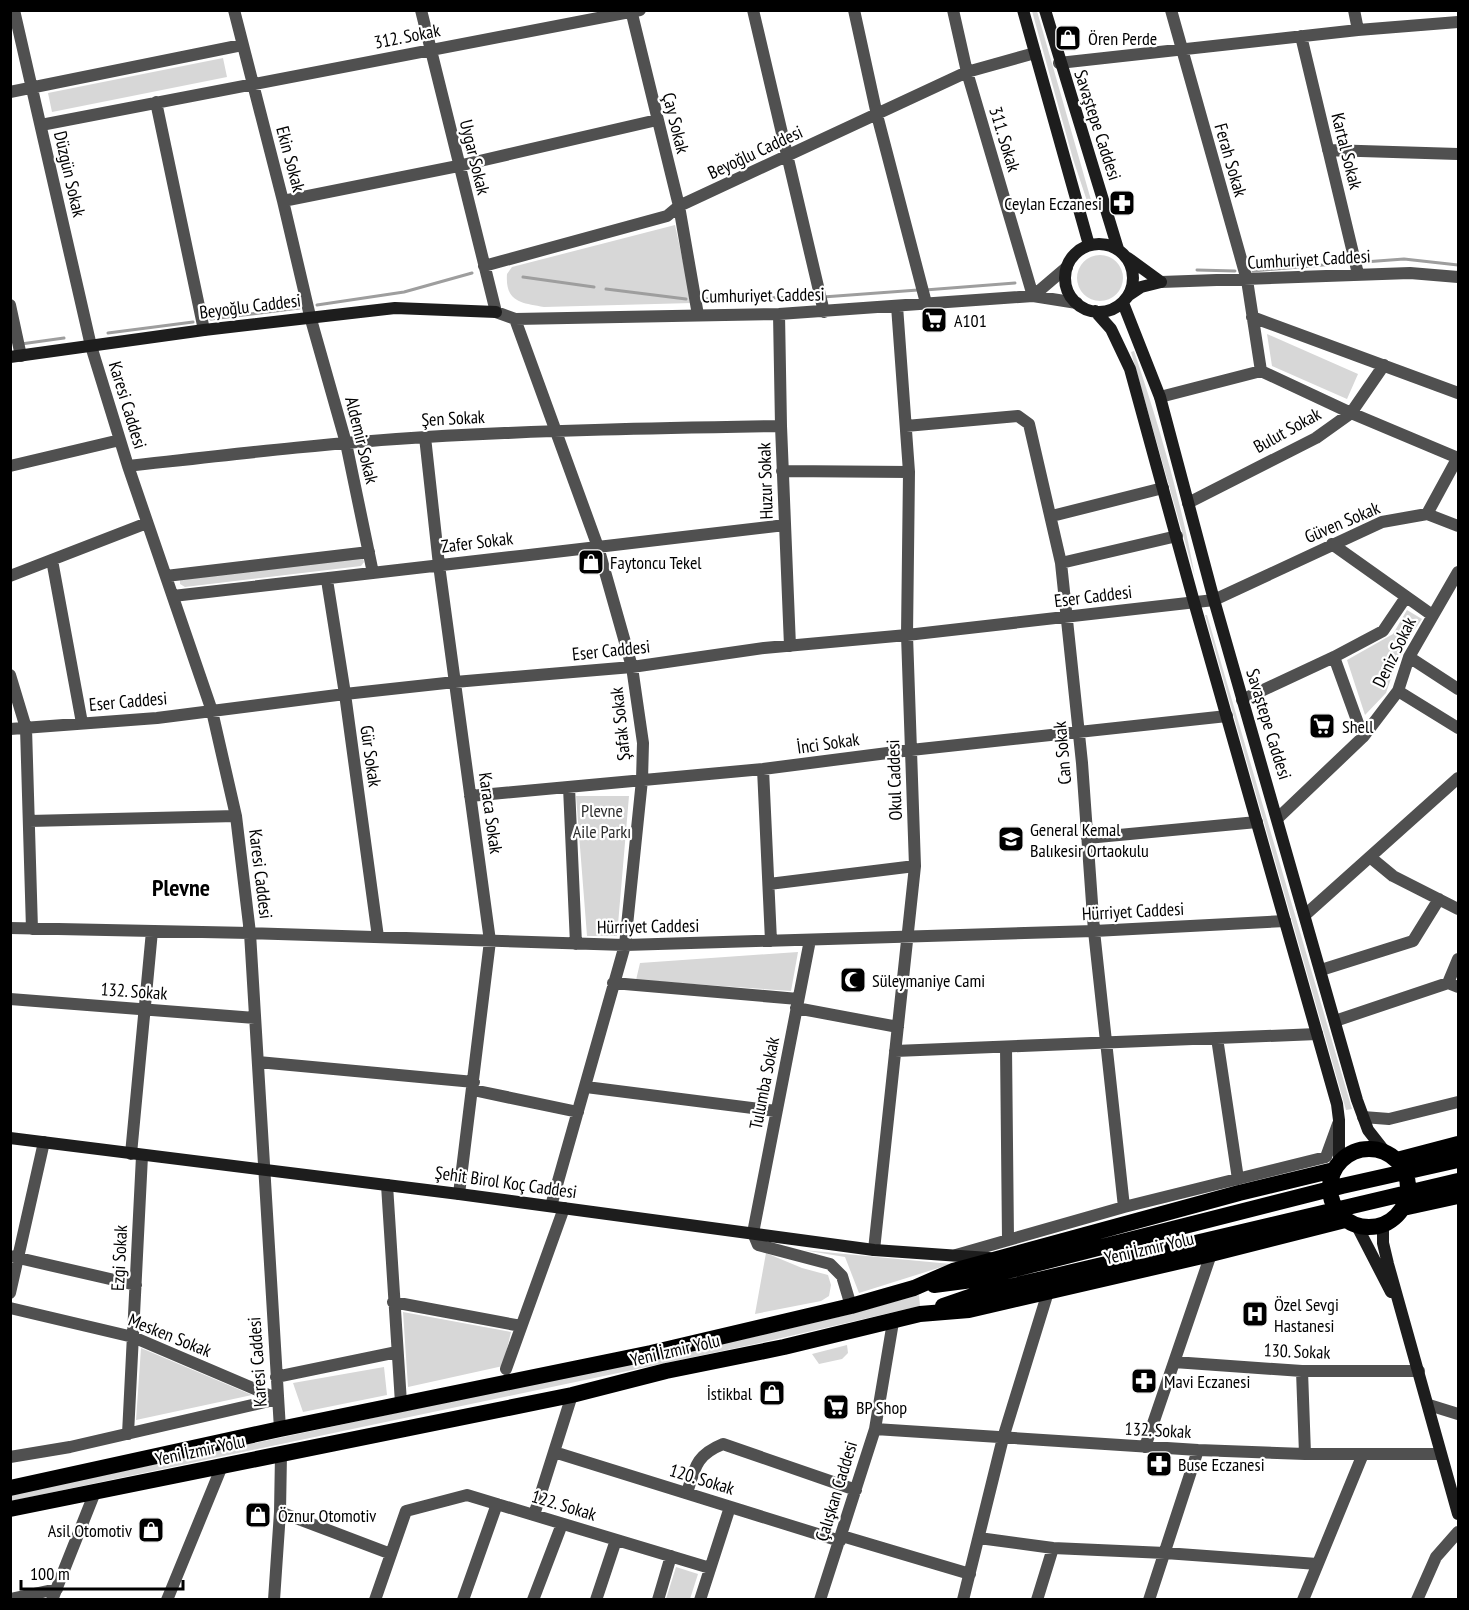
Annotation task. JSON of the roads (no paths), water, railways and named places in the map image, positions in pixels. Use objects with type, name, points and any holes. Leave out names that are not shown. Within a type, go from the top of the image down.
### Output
[{"type":"highway","points":[[1392,1156],[1458,1144]]},
{"type":"highway","points":[[1361,1149],[1374,1149],[1392,1156],[1404,1170],[1408,1182],[1408,1196],[1403,1209],[1395,1219],[1383,1226],[1370,1228],[1351,1223],[1336,1210],[1330,1198],[1329,1185],[1337,1166],[1349,1154],[1361,1149]]},
{"type":"highway","name":"Yeni İzmir Yolu","points":[[974,1288],[1342,1186],[1458,1160]]},
{"type":"highway","name":"Yeni İzmir Yolu","points":[[10,1488],[280,1428],[651,1353],[851,1306],[914,1288],[953,1271],[1337,1166]]},
{"type":"highway","name":"Yeni İzmir Yolu","points":[[974,1288],[1458,1181]]},
{"type":"highway","points":[[1403,1209],[1458,1196]]},
{"type":"highway","name":"Yeni İzmir Yolu","points":[[10,1509],[572,1395],[666,1371],[784,1347],[920,1314],[969,1310],[1351,1223]]},
{"type":"highway","points":[[914,1288],[974,1288]]},
{"type":"highway","points":[[920,1314],[974,1288]]},
{"type":"main road","points":[[1023,10],[1089,245]]},
{"type":"main road","name":"Savaştepe Caddesi","points":[[1045,10],[1059,63],[1122,252]]},
{"type":"main road","points":[[1089,245],[1109,245],[1122,252],[1161,282],[1142,287],[1114,308],[1095,312],[1085,309],[1070,296],[1066,287],[1067,267],[1080,250],[1089,245]]},
{"type":"main road","points":[[1122,252],[1131,265],[1133,275],[1126,299]]},
{"type":"main road","name":"Savaştepe Caddesi","points":[[1126,299],[1160,397],[1242,700],[1363,1117],[1368,1130],[1392,1156]]},
{"type":"main road","name":"Beyoğlu Caddesi","points":[[17,351],[91,346],[310,316],[395,308],[496,312]]},
{"type":"main road","name":"Savaştepe Caddesi","points":[[1095,312],[1111,329],[1131,369],[1194,602],[1337,1104],[1339,1120],[1337,1166]]},
{"type":"main road","name":"Şehit Birol Koç Caddesi","points":[[10,1138],[459,1194],[874,1250],[997,1259]]},
{"type":"main road","points":[[1351,1223],[1402,1311]]},
{"type":"main road","points":[[1383,1226],[1383,1243],[1388,1264],[1458,1514]]},
{"type":"street","name":"Düzgün Sokak","points":[[14,10],[91,346]]},
{"type":"street","name":"Ekin Sokak","points":[[234,10],[310,316]]},
{"type":"street","name":"Uygar Sokak","points":[[421,10],[496,312]]},
{"type":"street","points":[[753,10],[824,312]]},
{"type":"street","points":[[854,10],[877,115],[926,303]]},
{"type":"street","name":"311. Sokak","points":[[953,10],[967,72],[1033,296]]},
{"type":"street","name":"Ferah Sokak","points":[[1171,10],[1246,280],[1261,371]]},
{"type":"street","points":[[1354,10],[1358,30]]},
{"type":"street","name":"312. Sokak","points":[[40,125],[634,11]]},
{"type":"street","name":"Çay Sokak","points":[[634,11],[657,120],[679,206],[698,315]]},
{"type":"street","points":[[1059,63],[1358,30],[1458,22]]},
{"type":"street","name":"Kartal Sokak","points":[[1301,36],[1358,274]]},
{"type":"street","points":[[10,92],[242,45]]},
{"type":"street","name":"Beyoğlu Caddesi","points":[[484,266],[667,216],[679,206],[967,72],[1035,53]]},
{"type":"street","points":[[156,102],[204,330]]},
{"type":"street","points":[[283,201],[458,166],[657,120]]},
{"type":"street","points":[[1328,150],[1458,154]]},
{"type":"street","points":[[1033,296],[1067,267]]},
{"type":"street","name":"Cumhuriyet Caddesi","points":[[1161,282],[1410,273],[1458,277]]},
{"type":"street","name":"Cumhuriyet Caddesi","points":[[496,312],[515,319],[779,314],[1033,296],[1077,303]]},
{"type":"street","points":[[10,305],[17,351]]},
{"type":"street","name":"Okul Caddesi","points":[[874,1250],[915,866],[907,635],[909,472],[897,306]]},
{"type":"street","name":"Huzur Sokak","points":[[779,314],[782,471],[790,646]]},
{"type":"street","name":"Aldemir Sokak","points":[[310,316],[346,443],[373,573]]},
{"type":"street","points":[[1252,317],[1458,393]]},
{"type":"street","name":"Şafak Sokak","points":[[515,319],[598,546],[632,667],[643,743],[642,780],[625,945],[551,1206]]},
{"type":"street","name":"Karesi Caddesi","points":[[91,346],[128,466],[212,711],[236,816],[250,933],[280,1428]]},
{"type":"street","name":"Bulut Sokak","points":[[1188,503],[1316,438],[1351,413],[1384,366]]},
{"type":"street","points":[[1160,397],[1261,371],[1351,413],[1458,457],[1427,514],[1458,526]]},
{"type":"street","name":"Can Sokak","points":[[906,426],[1018,416],[1029,424],[1061,562],[1079,732],[1094,932],[1124,1207]]},
{"type":"street","name":"Şen Sokak","points":[[128,466],[425,437],[556,431],[781,426]]},
{"type":"street","name":"Karaca Sokak","points":[[425,437],[439,565],[490,941],[459,1194]]},
{"type":"street","points":[[10,466],[120,440]]},
{"type":"street","points":[[782,471],[909,472]]},
{"type":"street","points":[[1052,516],[1163,488]]},
{"type":"street","name":"Güven Sokak","points":[[1214,600],[1382,522],[1427,514]]},
{"type":"street","points":[[10,576],[147,523]]},
{"type":"street","name":"Zafer Sokak","points":[[173,596],[327,580],[785,525]]},
{"type":"street","points":[[1061,562],[1177,536]]},
{"type":"street","points":[[1332,544],[1432,615]]},
{"type":"street","points":[[166,576],[369,552]]},
{"type":"street","points":[[52,560],[82,723]]},
{"type":"street","name":"Deniz Sokak","points":[[1278,818],[1363,736],[1398,691],[1409,657],[1458,572]]},
{"type":"street","name":"Gür Sokak","points":[[327,580],[378,937]]},
{"type":"street","points":[[1242,700],[1334,657],[1383,631],[1406,597]]},
{"type":"street","name":"Eser Caddesi","points":[[10,729],[157,718],[345,694],[632,667],[790,646],[1214,600]]},
{"type":"street","points":[[1334,657],[1363,736]]},
{"type":"street","points":[[1409,657],[1458,689]]},
{"type":"street","points":[[10,675],[26,728],[32,928]]},
{"type":"street","points":[[1398,691],[1458,728]]},
{"type":"street","name":"İnci Sokak","points":[[470,796],[763,770],[911,750],[1227,716]]},
{"type":"street","points":[[763,770],[771,941]]},
{"type":"street","points":[[1305,915],[1458,778]]},
{"type":"street","points":[[569,787],[576,944]]},
{"type":"street","points":[[29,821],[236,816]]},
{"type":"street","points":[[1087,838],[1257,822]]},
{"type":"street","points":[[1370,857],[1394,876],[1458,909]]},
{"type":"street","points":[[769,884],[915,866]]},
{"type":"street","points":[[1321,970],[1413,941],[1439,899]]},
{"type":"street","name":"Hürriyet Caddesi","points":[[10,928],[625,945],[1094,932],[1285,921]]},
{"type":"street","name":"Ezgi Sokak","points":[[128,1434],[136,1286],[137,1155],[144,1010],[152,931]]},
{"type":"street","name":"Tulumba Sokak","points":[[753,1233],[810,940]]},
{"type":"street","points":[[1335,1020],[1453,985],[1458,958]]},
{"type":"street","points":[[613,983],[797,1003],[898,1027]]},
{"type":"street","name":"132. Sokak","points":[[10,999],[255,1018]]},
{"type":"street","points":[[895,1051],[1317,1034]]},
{"type":"street","points":[[1217,1038],[1238,1179]]},
{"type":"street","points":[[1006,1047],[1008,1240]]},
{"type":"street","points":[[258,1062],[473,1086],[578,1112]]},
{"type":"street","points":[[585,1087],[777,1112]]},
{"type":"street","points":[[1363,1117],[1389,1119],[1458,1102]]},
{"type":"street","points":[[956,1255],[1124,1207],[1326,1156],[1339,1120]]},
{"type":"street","points":[[10,1293],[15,1257],[44,1142]]},
{"type":"street","points":[[387,1185],[401,1403]]},
{"type":"street","points":[[506,1369],[564,1208]]},
{"type":"street","points":[[753,1233],[758,1245],[830,1264],[842,1276],[851,1306]]},
{"type":"street","points":[[1145,1447],[1211,1254]]},
{"type":"street","points":[[15,1257],[136,1286]]},
{"type":"street","points":[[963,1599],[1003,1438],[1048,1292]]},
{"type":"street","points":[[393,1302],[521,1326]]},
{"type":"street","name":"Mesken Sokak","points":[[10,1308],[133,1337],[278,1399]]},
{"type":"street","name":"Çalışkan Caddesi","points":[[820,1599],[875,1429],[892,1322]]},
{"type":"street","points":[[276,1377],[396,1352]]},
{"type":"street","name":"130. Sokak","points":[[1174,1362],[1302,1371],[1419,1371]]},
{"type":"street","points":[[1302,1371],[1305,1454]]},
{"type":"street","points":[[534,1515],[572,1395]]},
{"type":"street","points":[[10,1457],[70,1447],[278,1399]]},
{"type":"street","points":[[1429,1405],[1458,1414]]},
{"type":"street","name":"132. Sokak","points":[[875,1429],[1198,1450],[1305,1454],[1440,1454]]},
{"type":"street","points":[[687,1493],[697,1461],[709,1450],[723,1444],[856,1490]]},
{"type":"street","points":[[1149,1599],[1198,1450]]},
{"type":"street","name":"120. Sokak","points":[[554,1452],[730,1507],[970,1574]]},
{"type":"street","points":[[274,1599],[280,1512],[280,1454]]},
{"type":"street","points":[[1303,1599],[1363,1454]]},
{"type":"street","points":[[167,1599],[222,1466]]},
{"type":"street","points":[[10,1599],[55,1594],[95,1492]]},
{"type":"street","name":"122. Sokak","points":[[391,1554],[406,1511],[467,1495],[710,1568]]},
{"type":"street","points":[[463,1599],[496,1504]]},
{"type":"street","points":[[700,1599],[730,1507]]},
{"type":"street","points":[[280,1512],[391,1554],[375,1599]]},
{"type":"street","points":[[533,1599],[562,1524]]},
{"type":"street","points":[[1417,1599],[1436,1557],[1458,1532]]},
{"type":"street","points":[[979,1538],[1053,1548],[1317,1564]]},
{"type":"street","points":[[596,1599],[616,1540]]},
{"type":"street","points":[[1037,1599],[1053,1548]]},
{"type":"street","points":[[658,1599],[671,1556]]},
{"type":"waterway","points":[[1364,262],[1404,259],[1458,265]]},
{"type":"waterway","points":[[1253,271],[1346,263]]},
{"type":"waterway","points":[[1197,270],[1235,271]]},
{"type":"waterway","points":[[317,305],[404,292],[472,273]]},
{"type":"waterway","points":[[523,277],[594,287]]},
{"type":"waterway","points":[[925,290],[1015,283]]},
{"type":"waterway","points":[[606,289],[686,299]]},
{"type":"waterway","points":[[823,297],[918,290]]},
{"type":"waterway","points":[[704,299],[817,297]]},
{"type":"waterway","points":[[211,319],[299,308]]},
{"type":"waterway","points":[[108,333],[193,322]]},
{"type":"waterway","points":[[21,344],[64,338]]},
{"type":"place","name":"Ören Perde","points":[[1068,38]]},
{"type":"place","name":"Ceylan Eczanesi","points":[[1122,203]]},
{"type":"place","name":"A101","points":[[934,320]]},
{"type":"place","name":"Faytoncu Tekel","points":[[591,562]]},
{"type":"place","name":"Shell","points":[[1322,726]]},
{"type":"place","name":"General Kemal Balıkesir Ortaokulu","points":[[1011,839]]},
{"type":"place","name":"Süleymaniye Cami","points":[[853,980]]},
{"type":"place","name":"Özel Sevgi Hastanesi","points":[[1255,1314]]},
{"type":"place","name":"Mavi Eczanesi","points":[[1144,1381]]},
{"type":"place","name":"İstikbal","points":[[772,1393]]},
{"type":"place","name":"BP Shop","points":[[836,1407]]},
{"type":"place","name":"Buse Eczanesi","points":[[1159,1464]]},
{"type":"place","name":"Öznur Otomotiv","points":[[258,1515]]},
{"type":"place","name":"Asil Otomotiv","points":[[151,1530]]},
{"type":"district","name":"Plevne","points":[[181,887]]},
{"type":"park label","name":"Plevne Aile Parkı","points":[[602,820]]}]
